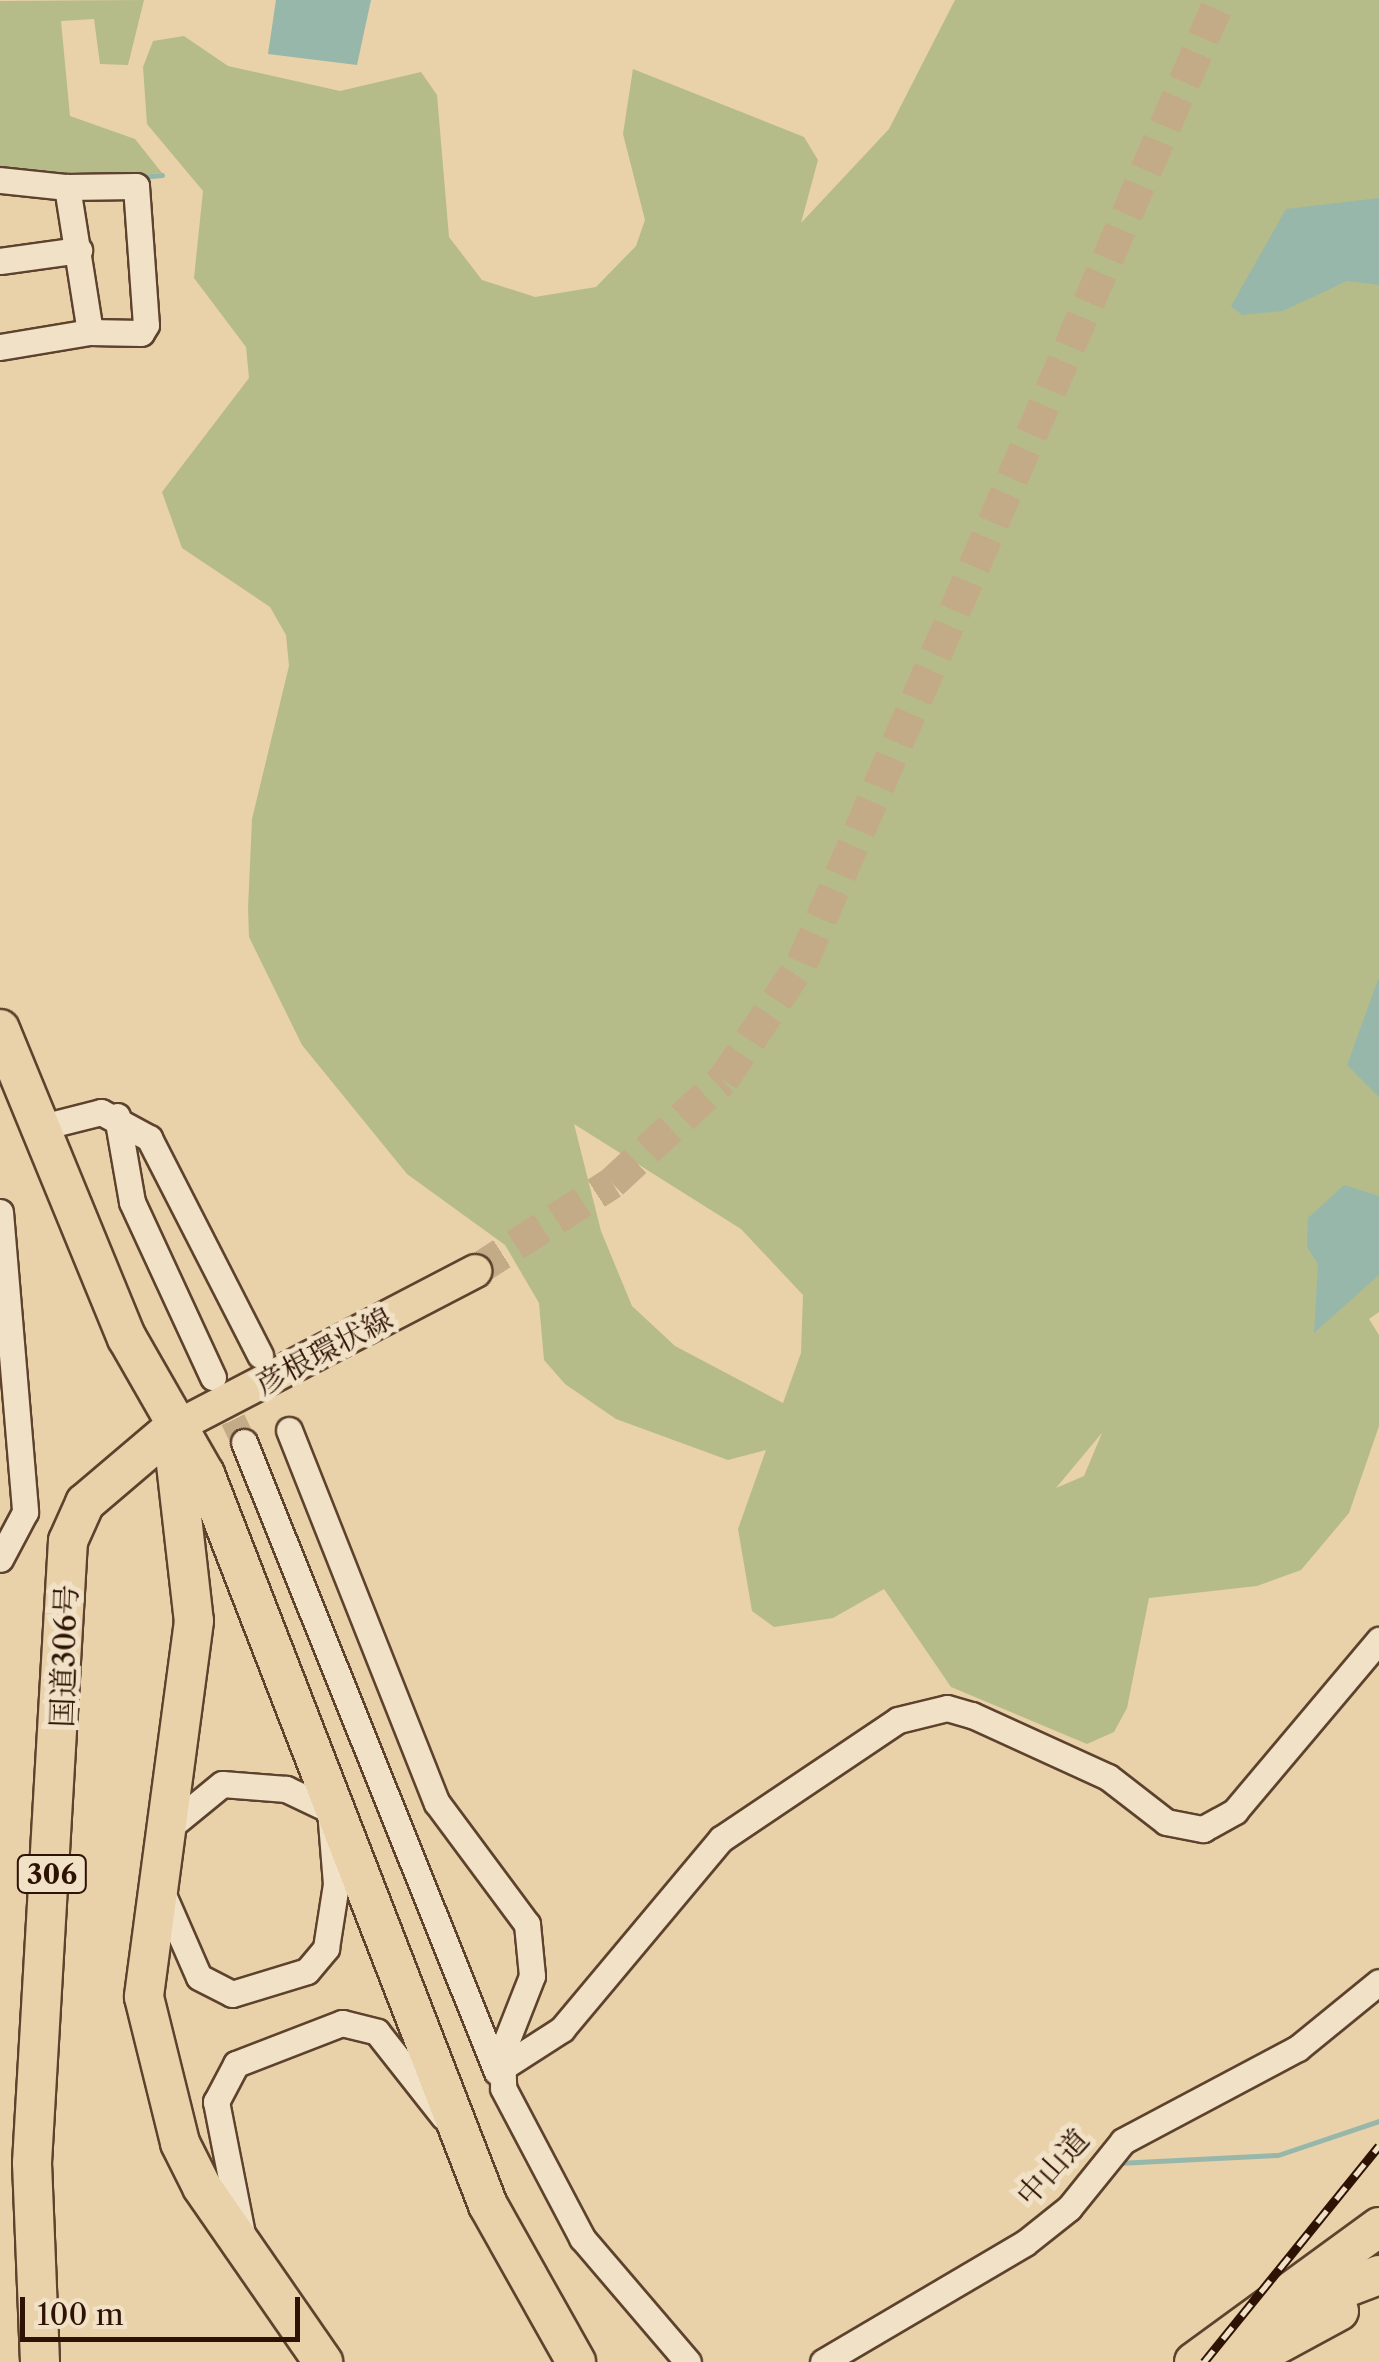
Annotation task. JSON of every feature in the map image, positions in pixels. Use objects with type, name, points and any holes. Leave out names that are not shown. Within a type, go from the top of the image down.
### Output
[{"type":"highway","points":[[0,1029],[34,1129],[172,1429],[212,1490],[330,1810],[461,2139],[536,2300],[576,2362]]},
{"type":"highway","points":[[172,1429],[194,1620],[143,1963],[155,2044],[180,2142],[247,2258],[324,2362]]},
{"type":"highway","name":"国道306号","points":[[40,2362],[32,2162],[68,1542],[85,1502],[172,1429]]},
{"type":"highway","points":[[1239,2348],[1379,2227]]},
{"type":"highway","points":[[1239,2348],[1379,2276]]},
{"type":"highway","points":[[1194,2362],[1379,2296]]},
{"type":"main road","name":"彦根環状線","points":[[172,1429],[475,1270]]},
{"type":"street","points":[[0,180],[67,187],[136,186],[146,325],[141,333],[90,332],[0,347]]},
{"type":"street","points":[[67,187],[90,332]]},
{"type":"street","points":[[0,261],[79,250]]},
{"type":"street","points":[[34,1129],[84,1112],[118,1116],[149,1138],[260,1355]]},
{"type":"street","points":[[118,1116],[132,1202],[213,1377]]},
{"type":"street","points":[[0,1212],[4,1358],[25,1512],[0,1559]]},
{"type":"street","points":[[290,1430],[436,1803],[527,1924],[532,1976],[501,2079]]},
{"type":"street","points":[[244,1442],[501,2079],[582,2238],[688,2362]]},
{"type":"street","points":[[501,2079],[562,2029],[720,1839],[898,1720],[947,1708],[972,1715],[1108,1777],[1166,1822],[1203,1829],[1235,1811],[1379,1640]]},
{"type":"street","points":[[156,1871],[177,1943],[199,1977],[232,1994],[307,1971],[326,1948],[336,1884],[330,1810],[256,1782],[222,1784],[162,1834]]},
{"type":"street","name":"中山道","points":[[823,2362],[1025,2244],[1080,2196],[1114,2148],[1298,2048],[1379,1982]]},
{"type":"street","points":[[247,2258],[216,2102],[236,2064],[342,2023],[377,2032],[461,2139]]},
{"type":"green space","points":[[144,0],[128,65],[100,64],[94,19],[61,21],[70,116],[135,139],[162,173],[84,180],[0,170],[0,1]]},
{"type":"green space","points":[[955,0],[1379,0],[1379,1312],[1369,1319],[1379,1335],[1379,1426],[1349,1513],[1301,1570],[1257,1586],[1149,1598],[1127,1708],[1114,1732],[1087,1744],[951,1687],[884,1589],[833,1618],[774,1627],[752,1611],[738,1529],[766,1450],[728,1460],[616,1419],[565,1384],[544,1360],[539,1303],[505,1245],[407,1174],[302,1045],[249,937],[252,819],[289,666],[286,635],[270,607],[182,548],[162,492],[249,378],[246,347],[194,278],[203,191],[147,124],[143,67],[153,41],[184,36],[228,66],[340,91],[421,72],[437,95],[449,237],[482,280],[535,297],[596,287],[636,246],[645,220],[623,134],[633,69],[804,137],[818,160],[801,223],[889,129]],"holes":[[[574,1124],[741,1229],[803,1295],[801,1353],[783,1403],[675,1346],[632,1306],[601,1231]],[[1101,1434],[1084,1476],[1056,1488]]]},
{"type":"shaded area","points":[[276,0],[371,0],[357,65],[268,54]]},
{"type":"shaded area","points":[[1379,198],[1379,285],[1347,281],[1283,311],[1242,315],[1231,306],[1286,209]]},
{"type":"shaded area","points":[[1379,977],[1379,1097],[1347,1065]]},
{"type":"shaded area","points":[[1344,1185],[1379,1196],[1379,1275],[1314,1333],[1318,1264],[1307,1247],[1308,1218]]},
{"type":"waterway","points":[[140,177],[162,175]]},
{"type":"waterway","points":[[1118,2163],[1278,2155],[1379,2121]]},
{"type":"tunnel","points":[[475,1271],[612,1183],[723,1080],[802,963],[1220,0]]},
{"type":"tunnel","points":[[217,1386],[244,1442]]},
{"type":"railway","points":[[1204,2362],[1379,2146]]}]
